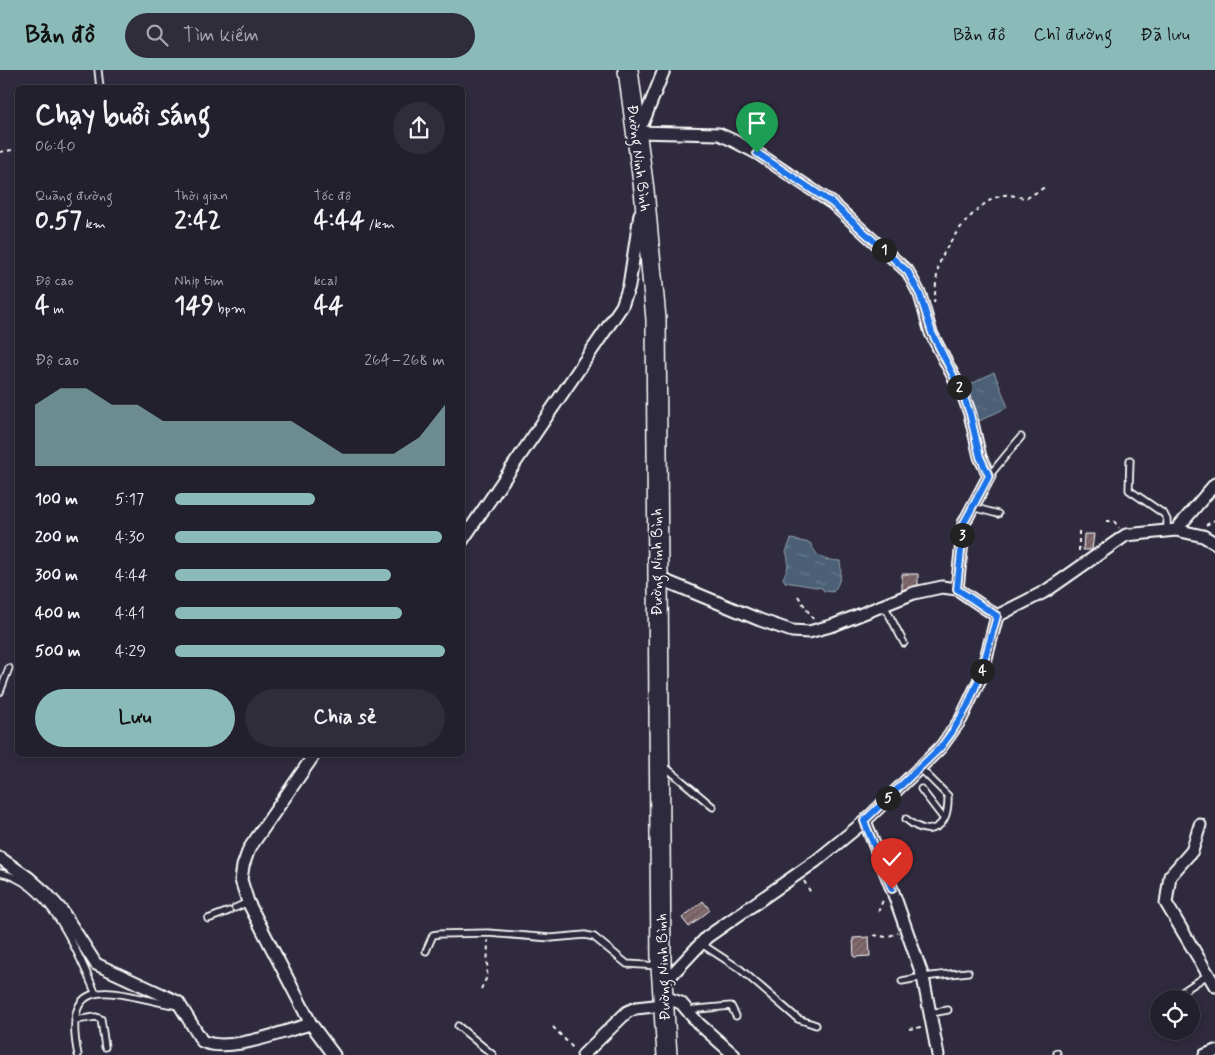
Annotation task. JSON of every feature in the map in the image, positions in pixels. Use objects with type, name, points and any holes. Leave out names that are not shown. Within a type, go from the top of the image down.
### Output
[{"type":"highway","name":"Đường Ninh Bình","points":[[628,70],[644,190],[656,319],[656,576],[662,988],[667,1055]]},
{"type":"street","points":[[636,129],[646,116],[664,70]]},
{"type":"street","points":[[636,129],[719,134],[757,153],[832,203],[908,272],[920,295],[932,333],[964,397],[980,457],[989,476],[964,523],[957,589]]},
{"type":"street","points":[[465,537],[622,306],[629,286],[644,190]]},
{"type":"street","points":[[1172,530],[1215,484]]},
{"type":"street","points":[[582,1055],[627,1012],[636,1008],[662,988],[700,942],[816,861],[864,821],[941,747],[967,707],[985,663],[997,616],[1046,591],[1122,537],[1172,530],[1203,536],[1215,543]]},
{"type":"street","points":[[656,576],[784,628],[809,632],[914,594],[942,587],[957,589],[997,616]]},
{"type":"street","points":[[313,757],[249,849],[243,866],[241,880],[248,902],[311,1024],[334,1055]]},
{"type":"street","points":[[864,821],[907,930],[923,977],[938,1055]]},
{"type":"street","points":[[1200,825],[1192,851],[1170,876],[1166,903],[1215,986]]},
{"type":"street","points":[[0,858],[30,878],[46,893],[62,911],[96,964],[173,999],[182,1007],[198,1038],[207,1044],[230,1044],[311,1024]]},
{"type":"street","points":[[662,988],[681,1002],[734,1055]]},
{"type":"street","points":[[1205,1055],[1215,1051]]},
{"type":"lane","points":[[98,70],[100,85]]},
{"type":"lane","points":[[989,476],[1020,437]]},
{"type":"lane","points":[[1130,460],[1128,490],[1164,514],[1172,530]]},
{"type":"lane","points":[[972,507],[998,514]]},
{"type":"lane","points":[[884,605],[904,643]]},
{"type":"lane","points":[[0,692],[8,668]]},
{"type":"lane","points":[[659,762],[713,807]]},
{"type":"lane","points":[[906,819],[916,827],[929,830],[936,828],[948,813],[948,796],[919,768]]},
{"type":"lane","points":[[921,789],[944,819]]},
{"type":"lane","points":[[0,873],[9,874],[27,884],[45,902],[75,945],[95,992]]},
{"type":"lane","points":[[235,908],[248,902]]},
{"type":"lane","points":[[208,919],[229,911]]},
{"type":"lane","points":[[426,951],[433,936],[488,933],[551,938],[585,935],[594,937],[627,964],[662,988]]},
{"type":"lane","points":[[700,942],[740,969],[798,1019],[816,1025]]},
{"type":"lane","points":[[902,982],[923,977],[968,972]]},
{"type":"lane","points":[[1185,990],[1208,974]]},
{"type":"lane","points":[[78,1055],[76,1012],[81,1000],[95,992],[124,995],[182,1007]]},
{"type":"lane","points":[[687,1010],[731,1006],[736,1016]]},
{"type":"lane","points":[[931,1014],[948,1010]]},
{"type":"lane","points":[[75,1020],[96,1017],[101,1019],[105,1047]]},
{"type":"lane","points":[[458,1026],[493,1055]]},
{"type":"path","points":[[0,152],[15,150]]},
{"type":"path","points":[[934,310],[941,258],[949,243],[973,214],[982,205],[1001,195],[1008,194],[1027,198],[1045,188]]},
{"type":"path","points":[[1106,521],[1114,521],[1118,524],[1122,537]]},
{"type":"path","points":[[1079,532],[1079,552],[1083,565]]},
{"type":"path","points":[[798,596],[820,629]]},
{"type":"path","points":[[874,935],[886,937],[907,930]]},
{"type":"path","points":[[481,989],[487,977],[490,955],[488,933]]},
{"type":"path","points":[[553,1027],[582,1055]]},
{"type":"water","points":[[994,372],[1008,407],[975,423],[962,389]]},
{"type":"water","points":[[791,539],[810,543],[821,558],[840,561],[840,577],[833,592],[824,591],[822,588],[785,582],[783,578],[788,562],[786,552]]},
{"type":"building","points":[[1084,534],[1094,534],[1092,550],[1083,550]]},
{"type":"building","points":[[902,574],[918,574],[918,585],[902,590]]},
{"type":"building","points":[[703,901],[710,910],[689,927],[682,918]]},
{"type":"building","points":[[869,937],[870,956],[854,957],[853,938]]},
{"type":"route","points":[[757,153],[832,203],[908,272],[920,295],[932,333],[964,397],[980,457],[989,476],[982,491],[968,512],[964,523],[957,589],[997,616],[985,663],[961,719],[941,747],[864,821],[892,889]]}]
